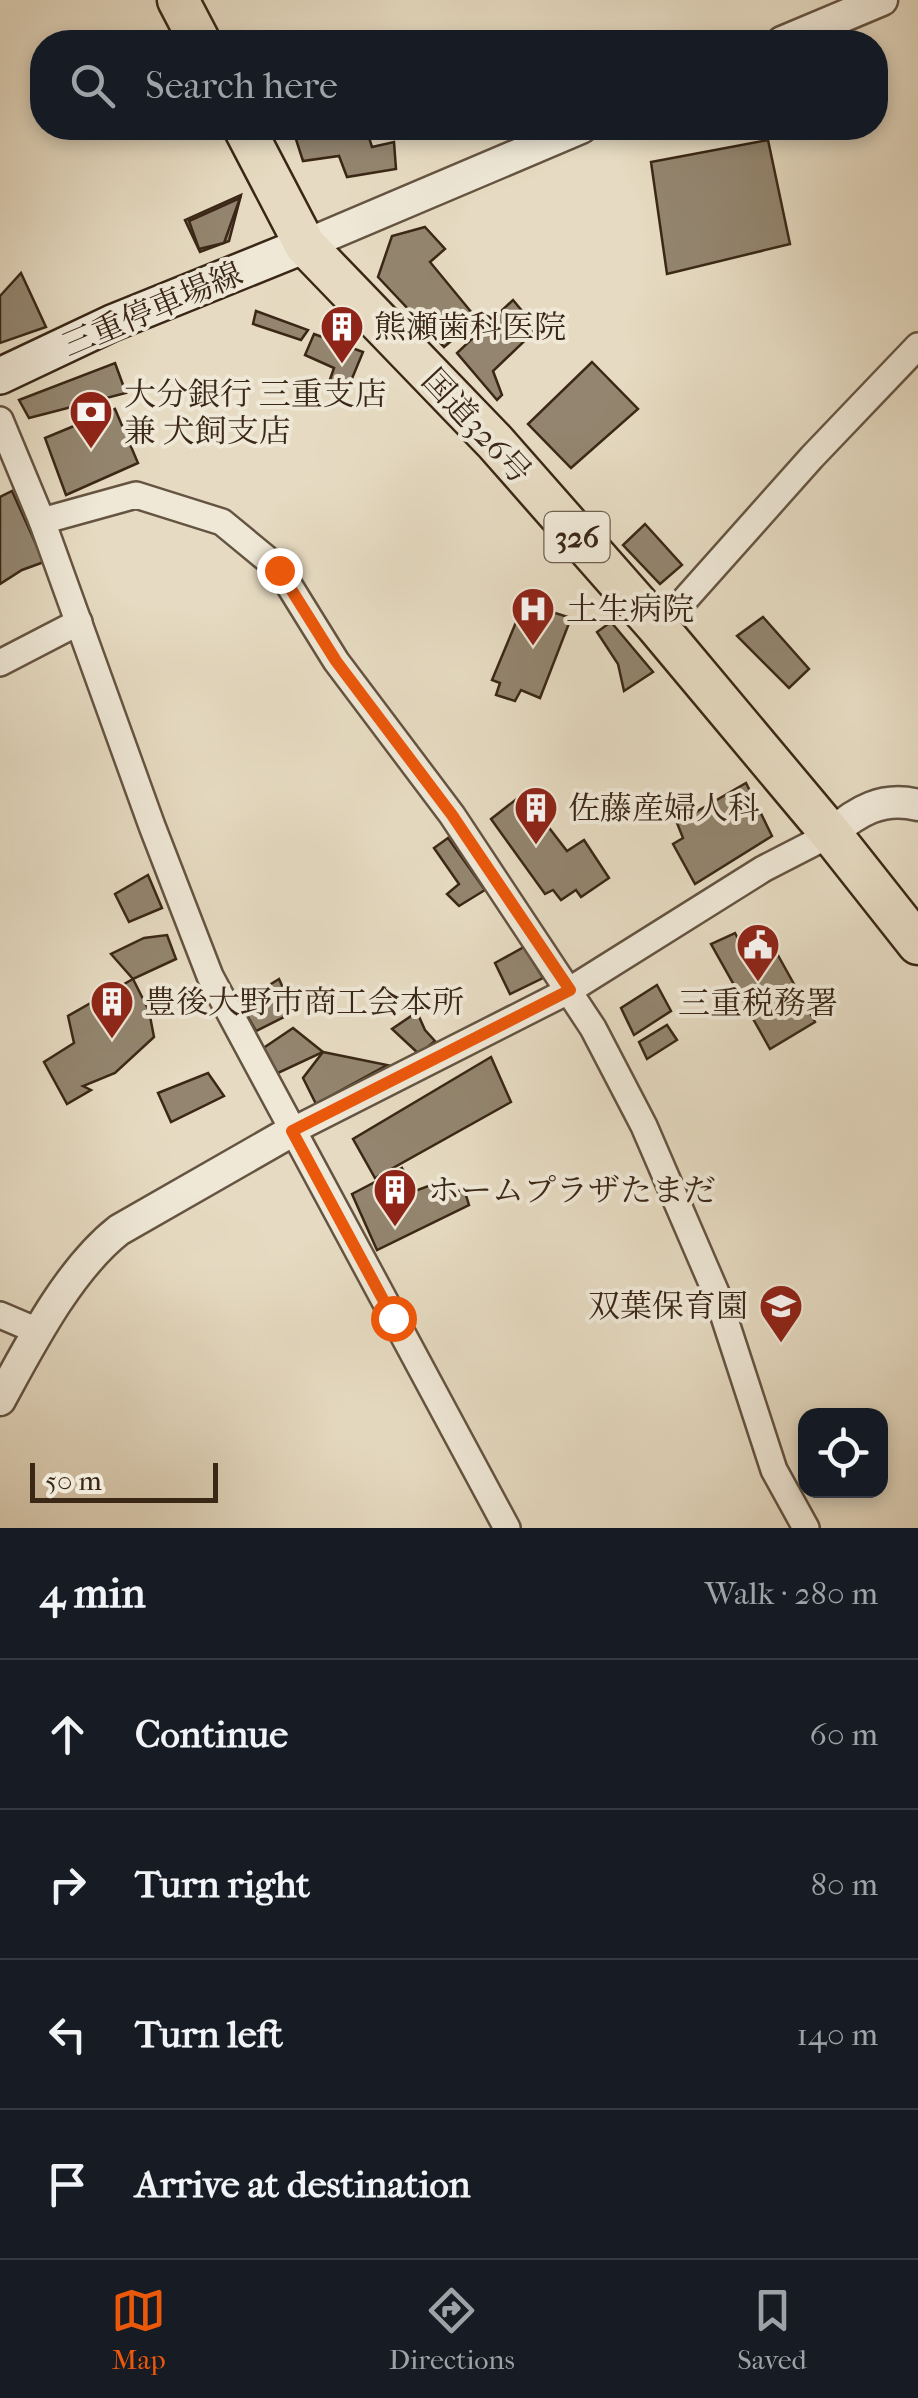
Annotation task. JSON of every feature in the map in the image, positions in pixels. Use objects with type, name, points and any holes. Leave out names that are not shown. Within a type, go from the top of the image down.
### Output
[{"type":"highway","points":[[178,0],[194,30]]},
{"type":"highway","name":"国道326号","points":[[250,140],[305,244],[494,442],[656,626],[918,944]]},
{"type":"main road","name":"三重停車場線","points":[[0,376],[112,323],[305,244]]},
{"type":"street","points":[[811,30],[882,0]]},
{"type":"street","points":[[305,244],[552,140]]},
{"type":"street","points":[[656,626],[674,613],[812,457],[918,346]]},
{"type":"street","points":[[0,420],[42,521],[210,976],[507,1528]]},
{"type":"street","points":[[42,521],[136,495],[222,522],[279,570],[336,661],[452,815],[570,990],[644,1126],[717,1294],[774,1470],[806,1528]]},
{"type":"street","points":[[0,663],[79,622]]},
{"type":"street","points":[[0,1400],[40,1332],[99,1246],[119,1230],[292,1131],[570,990],[763,869],[831,834],[850,816],[881,802],[918,805]]},
{"type":"street","points":[[0,1315],[40,1332]]},
{"type":"building","points":[[296,140],[370,140],[372,147],[394,142],[396,169],[347,177],[339,156],[303,161]]},
{"type":"building","points":[[768,140],[790,244],[667,274],[651,162]]},
{"type":"building","points":[[241,195],[229,241],[200,252],[185,220]]},
{"type":"building","points":[[240,198],[224,243],[199,249],[189,221]]},
{"type":"building","points":[[425,227],[445,249],[430,262],[477,319],[444,347],[378,277],[392,236]]},
{"type":"building","points":[[21,273],[46,327],[0,343],[0,296]]},
{"type":"building","points":[[513,300],[537,329],[493,371],[502,395],[497,400],[457,353]]},
{"type":"building","points":[[256,311],[308,330],[301,340],[253,324]]},
{"type":"building","name":"熊瀬歯科医院","points":[[314,334],[363,352],[346,393],[327,388],[334,368],[305,355]]},
{"type":"building","points":[[592,362],[638,409],[571,468],[528,424]]},
{"type":"building","points":[[115,363],[126,393],[29,418],[19,400]]},
{"type":"building","name":"大分銀行 三重支店 兼 犬飼支店","points":[[115,409],[138,463],[66,495],[45,438]]},
{"type":"building","points":[[12,491],[44,562],[0,584],[0,497]]},
{"type":"building","points":[[645,524],[682,565],[660,584],[623,545]]},
{"type":"building","name":"土生病院","points":[[524,603],[571,618],[540,698],[521,690],[515,701],[496,695],[500,683],[492,680]]},
{"type":"building","points":[[763,617],[809,669],[789,688],[737,636]]},
{"type":"building","points":[[611,622],[653,672],[624,691],[618,664],[597,632]]},
{"type":"building","points":[[746,783],[772,836],[695,884],[673,844],[683,838],[677,823]]},
{"type":"building","name":"佐藤産婦人科","points":[[523,794],[567,851],[584,840],[609,878],[581,897],[576,890],[561,900],[553,890],[545,894],[491,819]]},
{"type":"building","points":[[448,838],[485,890],[459,906],[447,894],[459,884],[434,848]]},
{"type":"building","points":[[148,875],[162,908],[129,922],[115,894]]},
{"type":"building","points":[[764,930],[815,1022],[770,1049],[711,944],[735,933],[740,942]]},
{"type":"building","points":[[167,935],[176,959],[133,979],[111,954],[144,938]]},
{"type":"building","points":[[524,947],[543,978],[510,994],[495,963]]},
{"type":"building","name":"豊後大野市商工会本所","points":[[133,979],[149,1011],[154,1037],[115,1073],[83,1086],[91,1090],[67,1104],[44,1062],[74,1043],[68,1016]]},
{"type":"building","points":[[279,979],[294,1012],[256,1031],[240,1003]]},
{"type":"building","points":[[657,985],[671,1011],[634,1035],[621,1008]]},
{"type":"building","points":[[417,1012],[435,1041],[419,1054],[392,1029]]},
{"type":"building","points":[[667,1025],[677,1040],[647,1059],[639,1042]]},
{"type":"building","points":[[293,1028],[323,1052],[278,1073],[259,1051]]},
{"type":"building","points":[[323,1052],[387,1065],[316,1104],[303,1078]]},
{"type":"building","points":[[491,1057],[511,1102],[375,1178],[353,1139]]},
{"type":"building","points":[[208,1073],[224,1096],[171,1122],[158,1093]]},
{"type":"building","name":"ホームプラザたまだ","points":[[402,1168],[415,1191],[434,1184],[443,1197],[464,1189],[469,1205],[377,1250],[352,1194]]},
{"type":"place","name":"熊瀬歯科医院","points":[[342,365]]},
{"type":"place","name":"大分銀行 三重支店 兼 犬飼支店","points":[[91,450]]},
{"type":"place","name":"土生病院","points":[[533,647]]},
{"type":"place","name":"佐藤産婦人科","points":[[536,846]]},
{"type":"place","name":"三重税務署","points":[[758,983]]},
{"type":"place","name":"豊後大野市商工会本所","points":[[112,1040]]},
{"type":"place","name":"ホームプラザたまだ","points":[[395,1228]]},
{"type":"place","name":"双葉保育園","points":[[781,1344]]},
{"type":"route","points":[[279,570],[336,661],[452,815],[570,990],[292,1131],[393,1318]]}]
